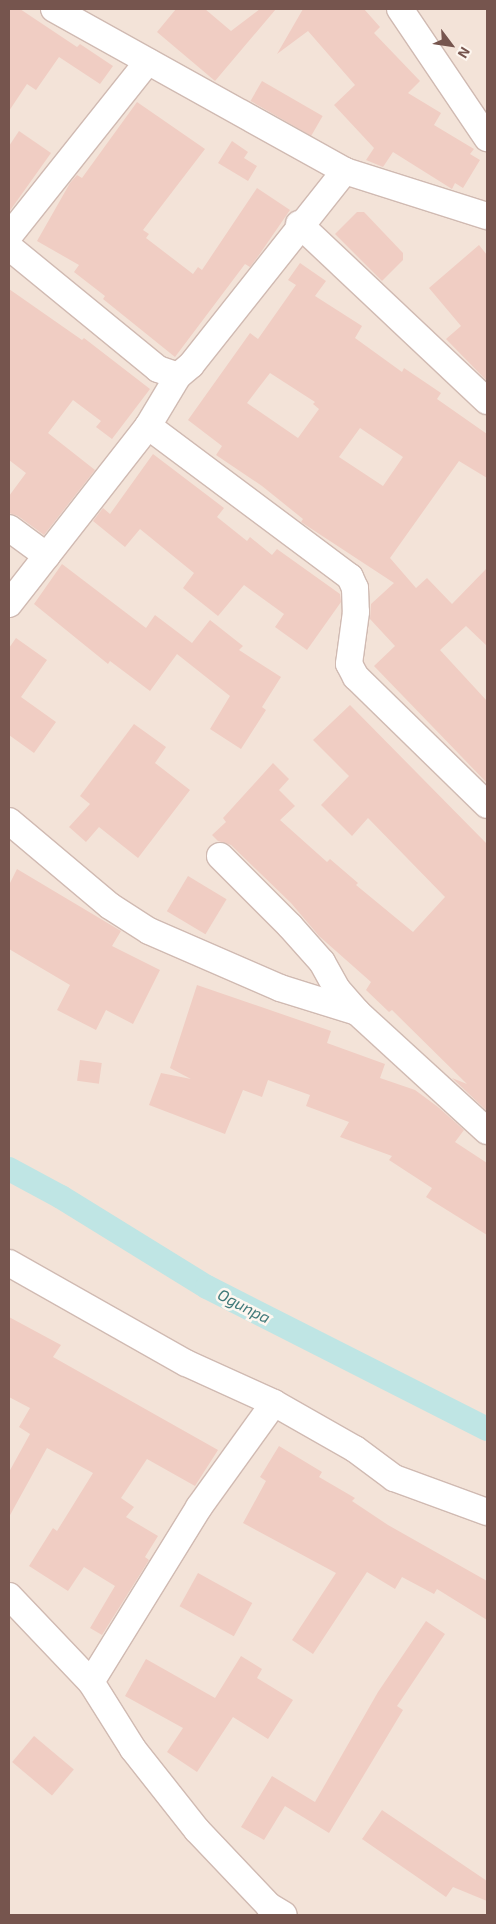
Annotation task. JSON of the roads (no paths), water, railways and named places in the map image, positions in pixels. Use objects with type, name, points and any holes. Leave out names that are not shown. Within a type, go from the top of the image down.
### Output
[{"type":"street","points":[[54,9],[345,171],[487,216]]},
{"type":"street","points":[[400,9],[487,138]]},
{"type":"street","points":[[9,236],[148,61]]},
{"type":"street","points":[[9,604],[148,426],[178,376],[192,365],[300,224],[345,171]]},
{"type":"street","points":[[300,224],[487,401]]},
{"type":"street","points":[[9,247],[158,369],[178,376]]},
{"type":"street","points":[[148,426],[350,577],[355,588],[356,612],[349,664],[356,678],[487,805]]},
{"type":"street","points":[[9,528],[46,556]]},
{"type":"street","points":[[9,822],[110,906],[149,931],[280,988],[357,1012]]},
{"type":"street","points":[[220,856],[297,933],[322,962],[336,989],[357,1012],[487,1131]]},
{"type":"street","points":[[9,1263],[186,1363],[274,1403],[355,1449],[394,1478],[487,1512]]},
{"type":"street","points":[[91,1682],[199,1507],[274,1403]]},
{"type":"street","points":[[12,1609],[91,1682],[133,1749],[197,1830],[269,1906],[284,1915]]},
{"type":"waterway","name":"Ogunpa","points":[[9,1169],[61,1197],[207,1287],[487,1429]]}]
